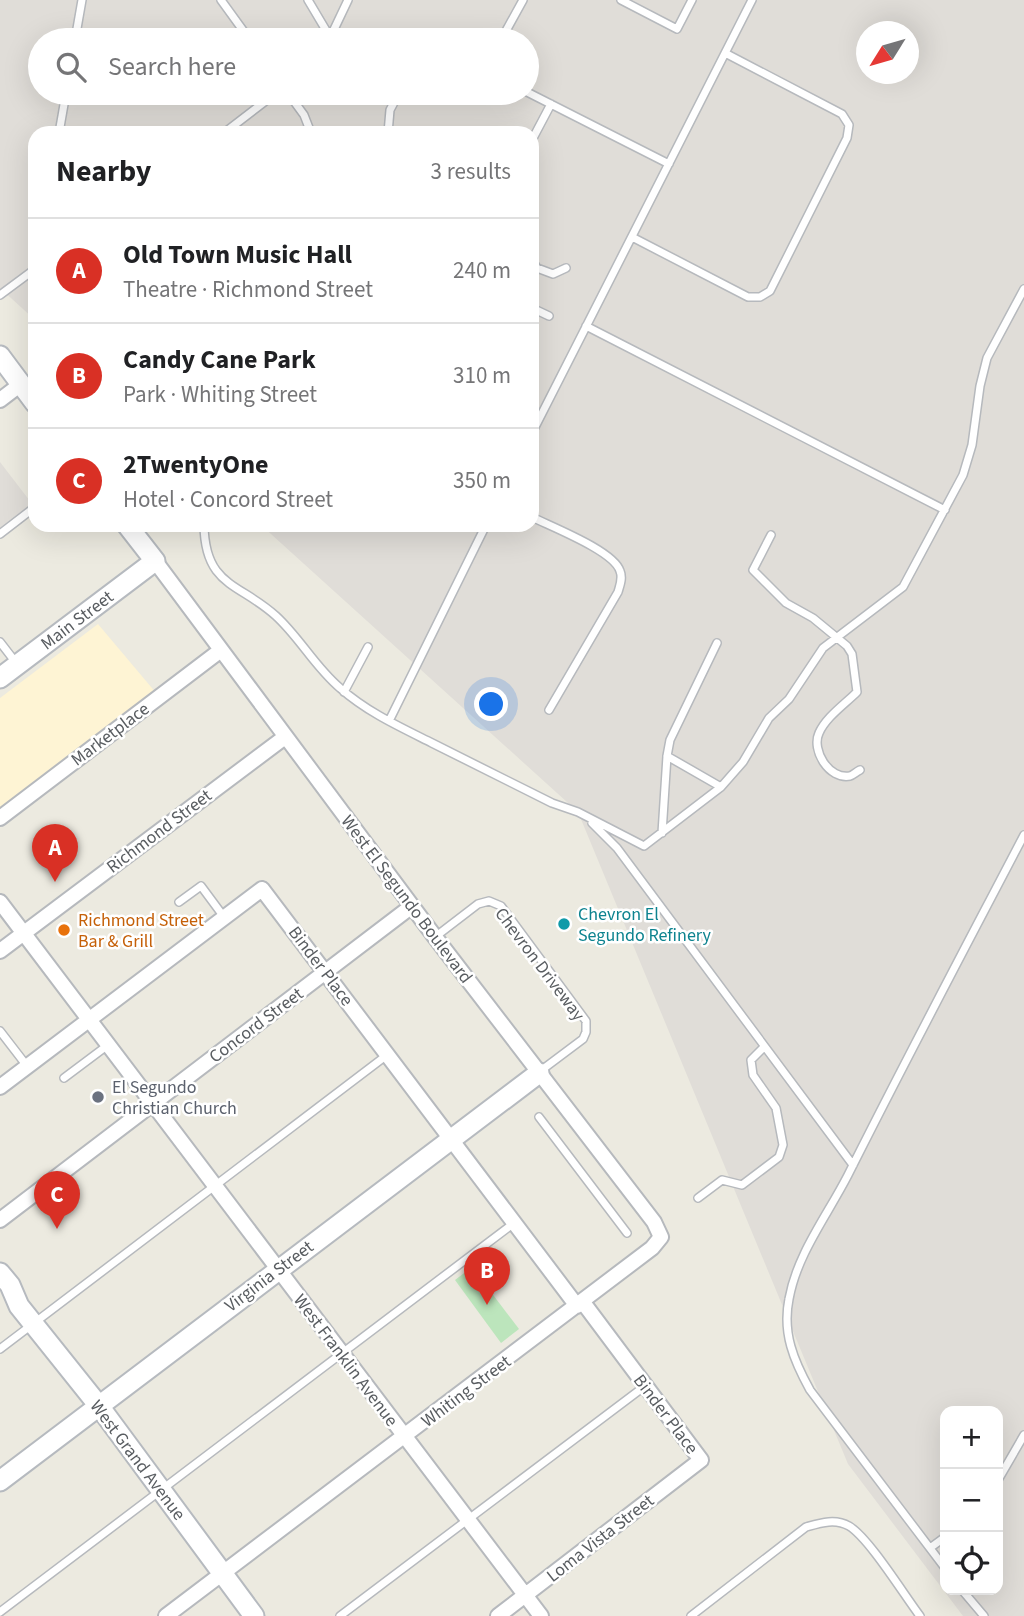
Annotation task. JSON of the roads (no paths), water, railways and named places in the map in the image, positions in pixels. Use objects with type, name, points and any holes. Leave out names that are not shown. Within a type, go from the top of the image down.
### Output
[{"type":"main road","points":[[0,356],[28,393]]},
{"type":"main road","points":[[132,532],[155,561]]},
{"type":"main road","name":"Main Street","points":[[0,678],[155,561]]},
{"type":"main road","name":"Virginia Street","points":[[0,1481],[539,1073]]},
{"type":"main road","name":"West Grand Avenue","points":[[0,1273],[10,1285],[19,1306],[99,1406],[254,1616]]},
{"type":"main road","name":"West Grand Avenue","points":[[0,1298],[19,1306]]},
{"type":"street","points":[[0,400],[21,384]]},
{"type":"street","name":"West El Segundo Boulevard","points":[[155,561],[435,937],[654,1222],[661,1237]]},
{"type":"street","name":"Marketplace","points":[[0,818],[221,650]]},
{"type":"street","name":"Richmond Street","points":[[0,951],[285,737]]},
{"type":"street","name":"Binder Place","points":[[0,1087],[262,889],[514,1223],[701,1460]]},
{"type":"street","name":"West Franklin Avenue","points":[[0,902],[541,1616]]},
{"type":"street","name":"Concord Street","points":[[0,1220],[412,906]]},
{"type":"street","name":"Whiting Street","points":[[166,1616],[580,1304],[652,1248],[661,1237]]},
{"type":"street","name":"Loma Vista Street","points":[[498,1616],[701,1460]]},
{"type":"lane","points":[[77,28],[82,0]]},
{"type":"lane","points":[[221,0],[241,28]]},
{"type":"lane","points":[[309,0],[324,28]]},
{"type":"lane","points":[[335,28],[348,0]]},
{"type":"lane","points":[[508,28],[523,0]]},
{"type":"lane","points":[[621,0],[677,29],[692,0]]},
{"type":"lane","points":[[539,419],[752,0]]},
{"type":"lane","points":[[632,237],[748,296],[760,298],[771,291],[847,138],[849,125],[842,114],[725,53]]},
{"type":"lane","points":[[539,98],[669,164]]},
{"type":"lane","points":[[539,127],[551,104]]},
{"type":"lane","points":[[59,126],[64,105]]},
{"type":"lane","points":[[233,126],[260,105]]},
{"type":"lane","points":[[297,105],[308,126]]},
{"type":"lane","points":[[389,126],[393,105]]},
{"type":"lane","points":[[539,269],[553,274],[566,268]]},
{"type":"lane","points":[[0,295],[28,274]]},
{"type":"lane","points":[[205,532],[207,553],[218,572],[233,588],[274,614],[344,692],[389,721],[552,803],[578,812],[645,846],[721,787],[743,762],[769,718],[789,699],[823,648],[903,587],[963,475],[972,445],[980,386],[987,358],[1024,289]]},
{"type":"lane","points":[[539,311],[549,316]]},
{"type":"lane","points":[[586,326],[945,510]]},
{"type":"lane","points":[[0,534],[28,512]]},
{"type":"lane","points":[[539,520],[610,556],[620,568],[621,578],[618,593],[549,710]]},
{"type":"lane","points":[[389,721],[482,532]]},
{"type":"lane","points":[[771,536],[753,570],[786,603],[839,637],[852,654],[857,692],[826,722],[818,733],[816,744],[818,754],[830,769],[840,775],[849,776],[860,771]]},
{"type":"lane","points":[[0,642],[18,665]]},
{"type":"lane","points":[[662,834],[670,740],[717,643]]},
{"type":"lane","points":[[344,692],[368,647]]},
{"type":"lane","points":[[667,756],[721,787]]},
{"type":"lane","points":[[578,812],[617,848],[853,1166]]},
{"type":"lane","points":[[940,1561],[810,1390],[796,1364],[786,1321],[794,1278],[1024,835]]},
{"type":"lane","points":[[179,902],[201,886],[225,917]]},
{"type":"lane","name":"Chevron Driveway","points":[[435,937],[478,904],[489,901],[500,906],[586,1021],[583,1039],[539,1073]]},
{"type":"lane","points":[[0,1031],[27,1067]]},
{"type":"lane","points":[[64,1078],[108,1045]]},
{"type":"lane","points":[[698,1198],[722,1180],[742,1185],[779,1157],[783,1145],[776,1108],[753,1075],[751,1060],[764,1047]]},
{"type":"lane","points":[[0,1349],[387,1055]]},
{"type":"lane","points":[[539,1116],[627,1233]]},
{"type":"lane","points":[[0,1612],[514,1223]]},
{"type":"lane","points":[[340,1616],[645,1386]]},
{"type":"lane","points":[[1003,1471],[1024,1435]]},
{"type":"lane","points":[[691,1616],[806,1527],[829,1521],[848,1525],[866,1543],[920,1616]]},
{"type":"lane","points":[[930,1548],[940,1541]]},
{"type":"lane","points":[[966,1595],[984,1616]]},
{"type":"place","name":"Old Town Music Hall","points":[[55,882]]},
{"type":"place","name":"Chevron El Segundo Refinery","points":[[564,924]]},
{"type":"place","name":"Richmond Street Bar & Grill","points":[[64,930]]},
{"type":"place","name":"El Segundo Christian Church","points":[[98,1097]]},
{"type":"place","name":"2TwentyOne","points":[[57,1229]]},
{"type":"place","name":"Candy Cane Park","points":[[487,1305]]}]
